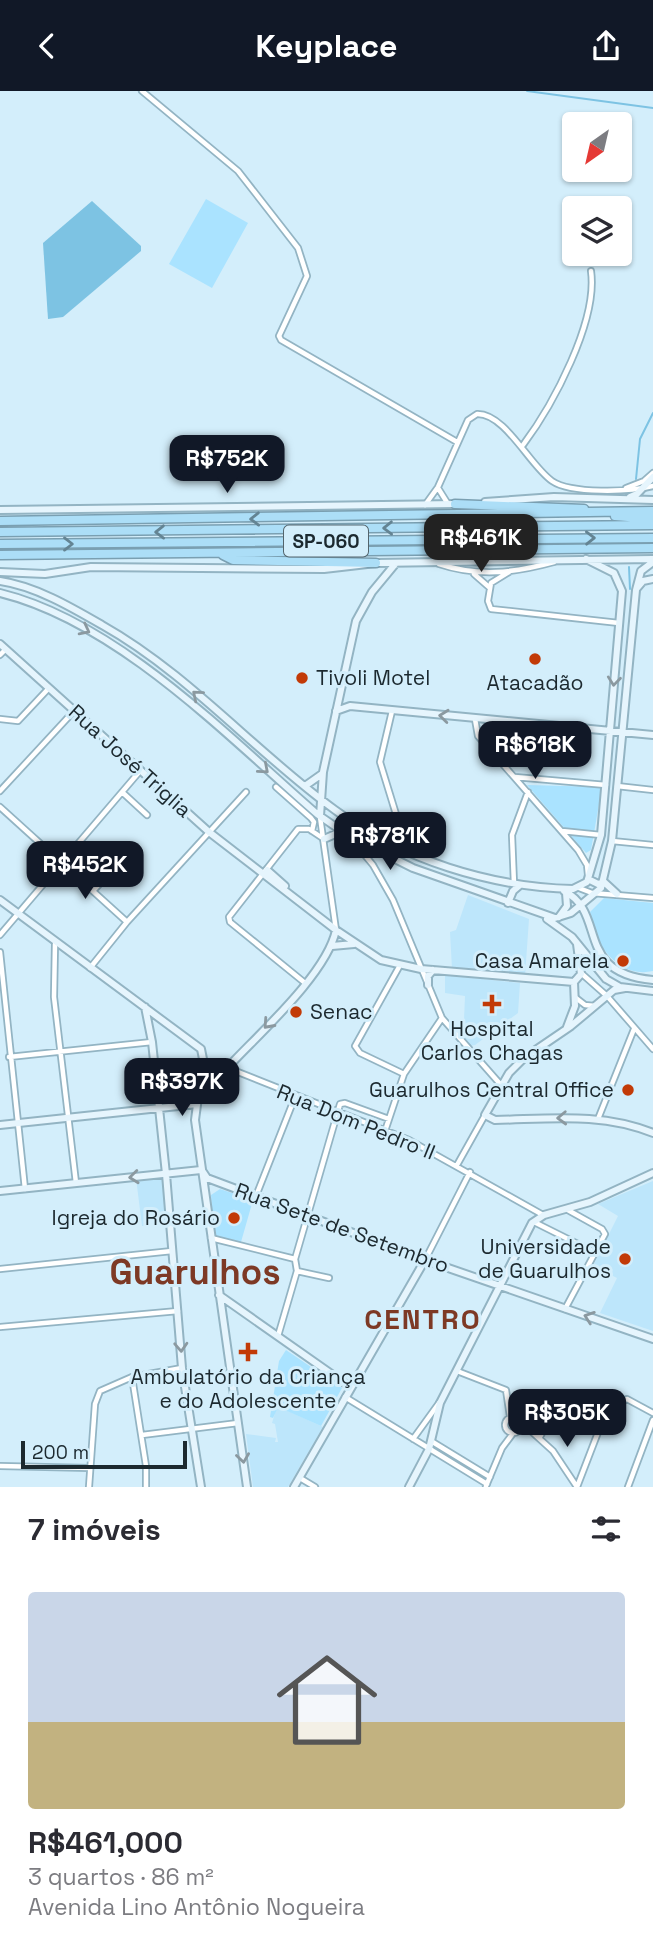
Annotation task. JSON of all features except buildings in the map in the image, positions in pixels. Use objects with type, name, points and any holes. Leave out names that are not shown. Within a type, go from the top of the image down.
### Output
[{"type":"highway","points":[[452,504],[625,511]]},
{"type":"highway","name":"SP-060","points":[[0,521],[653,511]]},
{"type":"highway","name":"SP-060","points":[[570,514],[653,519]]},
{"type":"highway","name":"SP-060","points":[[0,532],[653,525]]},
{"type":"highway","name":"SP-060","points":[[0,544],[653,538]]},
{"type":"highway","name":"SP-060","points":[[0,555],[653,548]]},
{"type":"highway","points":[[220,553],[233,560],[376,563]]},
{"type":"main road","points":[[611,499],[632,497],[643,489],[653,475]]},
{"type":"main road","points":[[0,510],[425,506],[554,496],[653,500]]},
{"type":"main road","points":[[0,572],[45,574],[91,567],[324,569],[376,563],[562,559],[653,561]]},
{"type":"main road","points":[[0,581],[12,583],[77,611],[153,657],[320,799],[359,826],[407,851],[463,873],[517,885],[562,891],[579,888],[588,879],[601,835],[620,623],[622,591],[618,577],[610,570],[586,559]]},
{"type":"main road","points":[[0,593],[36,605],[91,633],[144,666],[320,816],[345,834],[413,868],[557,918],[581,906],[604,882],[612,841],[636,590],[641,571],[653,561]]},
{"type":"main road","points":[[320,816],[323,772],[359,614],[372,592],[396,563]]},
{"type":"main road","points":[[636,590],[643,581],[653,579]]},
{"type":"main road","points":[[618,644],[631,644]]},
{"type":"main road","name":"Rua José Triglia","points":[[2,650],[49,688],[209,832],[336,930],[381,960],[399,967]]},
{"type":"main road","points":[[339,697],[350,706]]},
{"type":"main road","points":[[336,711],[350,706],[653,735]]},
{"type":"main road","points":[[305,786],[317,781],[323,772]]},
{"type":"main road","points":[[324,839],[333,832],[345,834]]},
{"type":"main road","points":[[588,879],[598,884],[604,882]]},
{"type":"main road","points":[[604,882],[617,894]]},
{"type":"main road","points":[[508,903],[517,885]]},
{"type":"main road","points":[[562,891],[581,906],[594,944],[604,960],[626,974],[653,981]]},
{"type":"main road","points":[[557,918],[567,906],[562,891]]},
{"type":"main road","points":[[0,900],[55,944],[197,1043],[202,1053],[195,1120],[247,1487]]},
{"type":"main road","points":[[542,915],[576,942],[600,974],[625,988]]},
{"type":"main road","points":[[230,1065],[305,983],[332,946],[336,930]]},
{"type":"main road","points":[[332,946],[347,942],[356,944]]},
{"type":"main road","points":[[567,1027],[574,1013],[574,982],[581,972],[576,942]]},
{"type":"main road","points":[[399,967],[574,982]]},
{"type":"main road","points":[[428,985],[433,970]]},
{"type":"main road","points":[[653,991],[625,988],[614,990],[524,1058],[501,1085],[485,1115],[495,1120],[598,1119],[615,1121],[653,1133]]},
{"type":"main road","points":[[144,1005],[152,1042],[166,1174],[182,1368],[201,1487]]},
{"type":"main road","name":"Rua Dom Pedro II","points":[[202,1065],[230,1065]]},
{"type":"main road","points":[[0,1125],[197,1104]]},
{"type":"main road","points":[[0,1191],[201,1170]]},
{"type":"main road","name":"Rua Sete de Setembro","points":[[201,1170],[208,1178],[425,1260],[653,1339]]},
{"type":"main road","points":[[409,1487],[429,1449],[440,1403],[534,1221],[544,1215],[590,1202],[653,1173]]},
{"type":"main road","name":"Rua Sete de Setembro","points":[[204,1194],[214,1185],[223,1184]]},
{"type":"main road","points":[[295,1487],[344,1397],[425,1260]]},
{"type":"main road","points":[[219,1295],[350,1387]]},
{"type":"street","points":[[142,91],[238,171],[298,248],[307,276],[282,325],[279,336],[281,340],[457,442]]},
{"type":"street","points":[[523,445],[536,428],[580,337],[590,308],[592,271]]},
{"type":"street","points":[[425,506],[438,487],[468,420],[483,414],[523,445],[527,456],[561,486],[619,489],[653,487]]},
{"type":"street","points":[[619,489],[638,484],[653,475]]},
{"type":"street","points":[[438,487],[452,504]]},
{"type":"street","points":[[562,559],[497,577],[490,588],[488,605],[494,610],[620,623]]},
{"type":"street","points":[[435,562],[473,573],[509,572]]},
{"type":"street","points":[[473,573],[490,588]]},
{"type":"street","points":[[0,719],[19,720],[49,688]]},
{"type":"street","points":[[0,791],[75,711]]},
{"type":"street","points":[[392,711],[380,761],[407,851]]},
{"type":"street","points":[[475,719],[476,732],[488,748],[583,856],[588,879]]},
{"type":"street","points":[[488,748],[492,720]]},
{"type":"street","points":[[0,934],[140,771]]},
{"type":"street","points":[[514,777],[606,785]]},
{"type":"street","points":[[617,786],[653,790]]},
{"type":"street","points":[[276,787],[311,818],[314,822],[312,831]]},
{"type":"street","points":[[122,792],[147,815]]},
{"type":"street","points":[[90,968],[127,922],[246,792]]},
{"type":"street","points":[[517,885],[512,835],[528,792]]},
{"type":"street","points":[[0,807],[127,922]]},
{"type":"street","points":[[320,816],[336,930]]},
{"type":"street","points":[[305,983],[230,922],[230,915],[295,831],[303,828],[324,839]]},
{"type":"street","points":[[562,831],[601,835]]},
{"type":"street","points":[[345,834],[373,865],[393,900],[443,1018],[501,1085]]},
{"type":"street","points":[[612,841],[653,845]]},
{"type":"street","points":[[373,865],[379,852]]},
{"type":"street","points":[[93,891],[118,864]]},
{"type":"street","points":[[579,888],[596,893],[653,898]]},
{"type":"street","points":[[55,944],[54,982],[60,1052],[76,1183]]},
{"type":"street","points":[[0,952],[25,1189]]},
{"type":"street","points":[[399,967],[355,1046],[360,1053],[404,1074]]},
{"type":"street","points":[[581,972],[607,996],[653,1049]]},
{"type":"street","points":[[576,998],[585,1005],[596,1006]]},
{"type":"street","points":[[385,1131],[404,1074],[443,1018]]},
{"type":"street","points":[[598,1119],[634,1028]]},
{"type":"street","points":[[9,1057],[152,1042]]},
{"type":"street","name":"Rua Dom Pedro II","points":[[230,1065],[237,1072],[385,1131],[457,1165],[544,1215]]},
{"type":"street","points":[[256,1196],[295,1097]]},
{"type":"street","points":[[278,1337],[297,1271],[295,1259],[340,1104],[389,1119]]},
{"type":"street","points":[[457,1165],[485,1115]]},
{"type":"street","points":[[425,1260],[470,1172]]},
{"type":"street","points":[[565,1208],[604,1231],[596,1253],[565,1309]]},
{"type":"street","points":[[534,1221],[596,1253]]},
{"type":"street","points":[[210,1238],[295,1259]]},
{"type":"street","points":[[0,1269],[173,1251]]},
{"type":"street","points":[[297,1271],[329,1278]]},
{"type":"street","points":[[0,1327],[178,1311]]},
{"type":"street","points":[[89,1487],[96,1396],[107,1386],[132,1377],[182,1368]]},
{"type":"street","points":[[457,1371],[506,1390],[510,1417]]},
{"type":"street","points":[[132,1377],[142,1435],[146,1487]]},
{"type":"street","points":[[344,1397],[486,1486],[502,1448],[516,1432],[520,1421]]},
{"type":"street","points":[[540,1437],[551,1416],[577,1416],[607,1409],[627,1399],[653,1413]]},
{"type":"street","points":[[414,1439],[440,1403]]},
{"type":"street","points":[[577,1487],[607,1409]]},
{"type":"street","points":[[510,1417],[520,1421],[540,1437],[560,1460],[577,1487]]},
{"type":"street","points":[[510,1417],[506,1420],[505,1428],[534,1433]]},
{"type":"street","points":[[628,1487],[653,1420]]},
{"type":"street","points":[[142,1435],[238,1423]]},
{"type":"street","points":[[431,1441],[490,1477]]},
{"type":"street","points":[[0,1466],[90,1468]]},
{"type":"street","points":[[300,1478],[315,1487]]},
{"type":"shaded area","points":[[206,199],[248,223],[212,288],[169,264]]},
{"type":"shaded area","points":[[92,201],[141,246],[141,251],[63,317],[48,319],[43,243]]},
{"type":"shaded area","points":[[527,785],[602,787],[591,850],[586,853]]},
{"type":"shaded area","points":[[468,895],[529,919],[525,976],[452,969],[450,932],[456,930]]},
{"type":"shaded area","points":[[604,898],[653,903],[653,971],[629,970],[610,957],[602,947],[590,912]]},
{"type":"shaded area","name":"Hospital Carlos Chagas","points":[[445,975],[520,983],[518,1013],[475,1045],[469,1046],[455,1026],[464,1020],[465,996],[445,993]]},
{"type":"shaded area","points":[[166,1175],[168,1216],[150,1217],[150,1226],[142,1226],[136,1178]]},
{"type":"shaded area","name":"Universidade de Guarulhos","points":[[653,1181],[653,1331],[600,1313],[617,1278],[593,1266],[618,1216],[598,1204]]},
{"type":"shaded area","points":[[220,1189],[253,1200],[241,1242],[213,1235],[211,1195]]},
{"type":"shaded area","points":[[286,1350],[342,1388],[321,1426],[278,1407],[273,1418],[270,1417],[279,1361]]},
{"type":"shaded area","points":[[277,1406],[323,1427],[288,1487],[253,1487],[246,1434],[276,1438],[275,1442],[278,1442],[275,1424],[272,1423]]},
{"type":"waterway","points":[[527,91],[653,108]]},
{"type":"waterway","points":[[636,479],[640,439],[653,413]]},
{"type":"waterway","points":[[629,567],[630,589]]},
{"type":"place","name":"Atacadão","points":[[535,659]]},
{"type":"place","name":"Tivoli Motel","points":[[302,678]]},
{"type":"place","name":"Casa Amarela","points":[[623,961]]},
{"type":"place","name":"Hospital Carlos Chagas","points":[[492,1004]]},
{"type":"place","name":"Senac","points":[[296,1012]]},
{"type":"place","name":"Guarulhos Central Office","points":[[628,1090]]},
{"type":"place","name":"Igreja do Rosário","points":[[234,1218]]},
{"type":"place","name":"Universidade de Guarulhos","points":[[625,1259]]},
{"type":"place","name":"Ambulatório da Criança e do Adolescente","points":[[248,1352]]},
{"type":"district","name":"Guarulhos","points":[[195,1272]]},
{"type":"district","name":"CENTRO","points":[[423,1319]]}]
